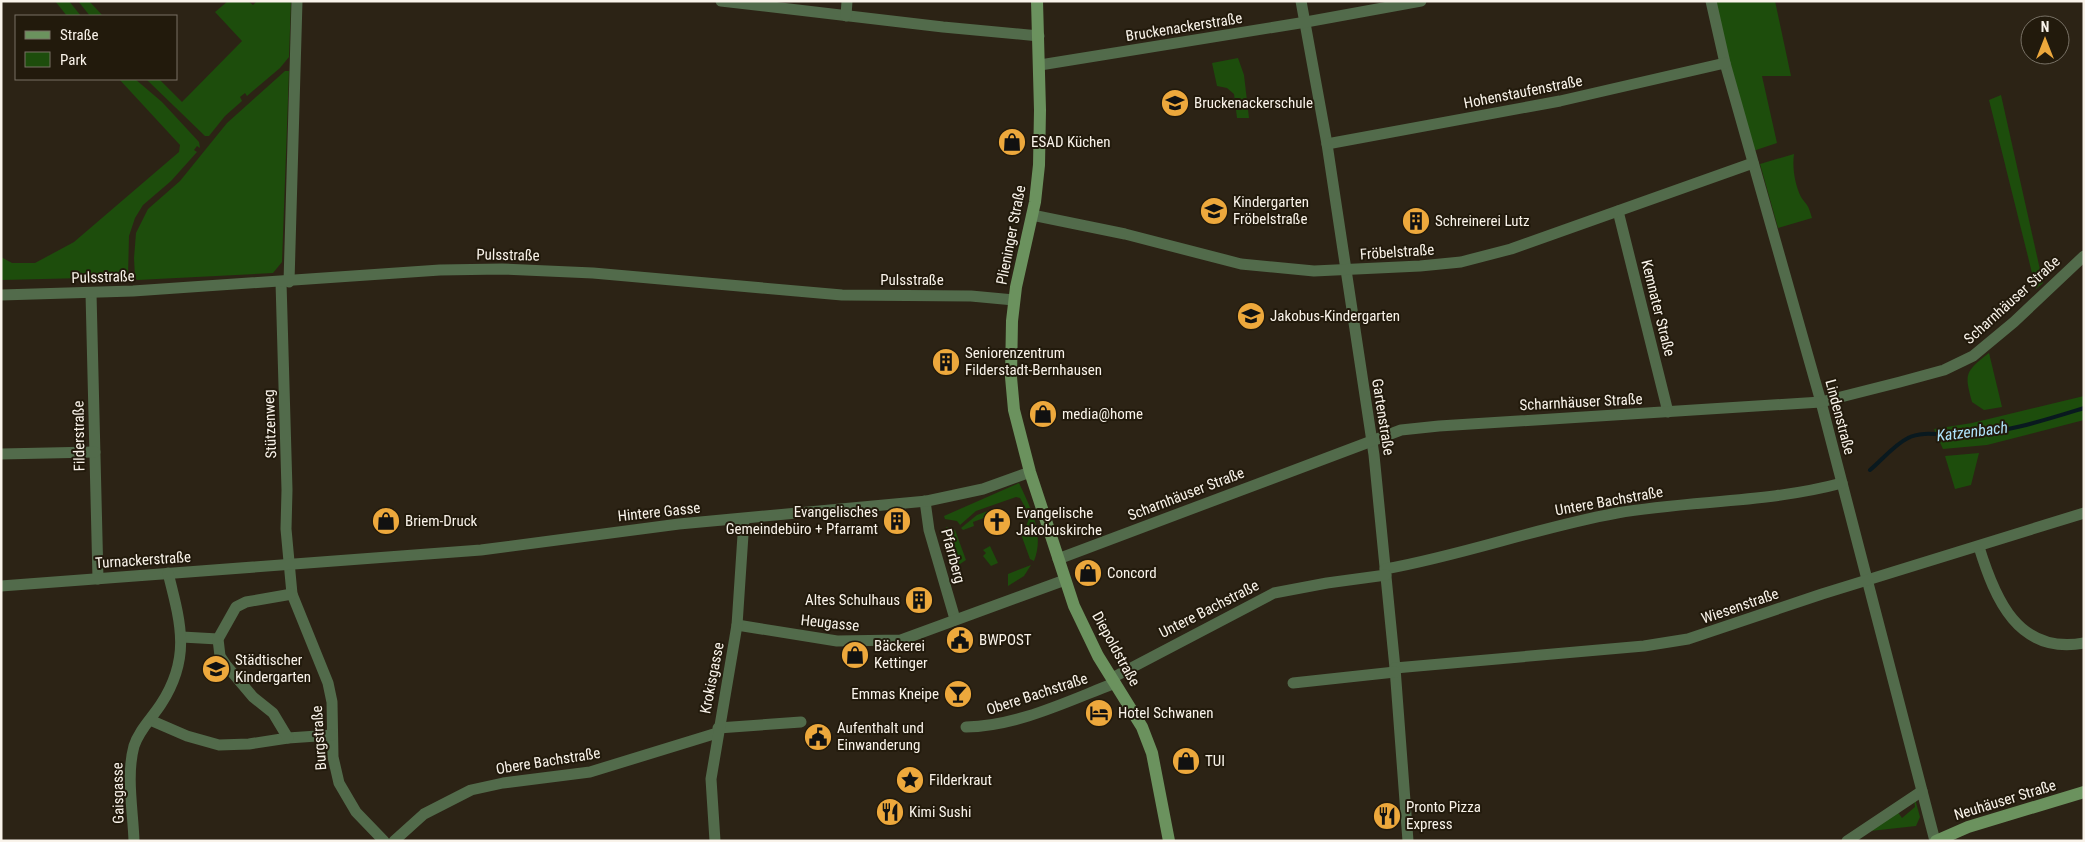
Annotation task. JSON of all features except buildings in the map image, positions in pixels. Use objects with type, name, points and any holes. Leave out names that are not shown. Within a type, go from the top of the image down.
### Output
[{"type":"main road","name":"Plieninger Straße","points":[[1030,472],[1017,423],[1012,394],[1011,334],[1014,300],[1032,215],[1039,165],[1040,65],[1037,1]]},
{"type":"main road","name":"Diepoldstraße","points":[[1030,472],[1065,580],[1088,637],[1142,727],[1152,753],[1169,841]]},
{"type":"main road","name":"Neuhäuser Straße","points":[[1935,841],[1968,827],[2084,792]]},
{"type":"street","name":"Stützenweg","points":[[288,564],[285,282],[297,1]]},
{"type":"street","points":[[721,1],[1039,36]]},
{"type":"street","points":[[846,16],[847,1]]},
{"type":"street","name":"Gartenstraße","points":[[1301,1],[1327,144],[1372,439],[1395,670],[1408,841]]},
{"type":"street","name":"Bruckenackerstraße","points":[[1040,65],[1306,22],[1421,1]]},
{"type":"street","name":"Lindenstraße","points":[[1712,1],[1725,63],[1821,402],[1935,841]]},
{"type":"street","name":"Hohenstaufenstraße","points":[[1327,144],[1560,101],[1725,63]]},
{"type":"street","name":"Fröbelstraße","points":[[1032,215],[1124,234],[1241,264],[1314,271],[1346,271],[1434,265],[1479,258],[1753,163]]},
{"type":"street","name":"Kemnater Straße","points":[[1618,211],[1668,412]]},
{"type":"street","name":"Scharnhäuser Straße","points":[[1058,559],[1372,439],[1414,428],[1821,402],[1928,375],[1957,365],[1986,347],[2084,256]]},
{"type":"street","name":"Pulsstraße","points":[[1,295],[91,293],[285,282],[440,270],[526,269],[842,295],[971,296],[1014,300]]},
{"type":"street","name":"Filderstraße","points":[[91,293],[98,579]]},
{"type":"street","points":[[1,454],[95,452]]},
{"type":"street","name":"Hintere Gasse","points":[[288,564],[481,550],[652,528],[925,501],[983,489],[1030,472]]},
{"type":"street","name":"Untere Bachstraße","points":[[1114,681],[1274,593],[1386,572],[1594,517],[1685,504],[1785,496],[1842,483]]},
{"type":"street","name":"Pfarrberg","points":[[925,501],[929,530],[955,619]]},
{"type":"street","name":"Wiesenstraße","points":[[1293,684],[1395,670],[1665,643],[1709,632],[1867,580],[1979,547],[2084,513]]},
{"type":"street","name":"Krokisgasse","points":[[715,841],[711,779],[737,625],[744,520]]},
{"type":"street","points":[[1979,547],[1996,595],[2014,622],[2038,639],[2055,645],[2084,644]]},
{"type":"street","name":"Turnackerstraße","points":[[1,586],[288,564]]},
{"type":"street","name":"Burgstraße","points":[[288,564],[292,594],[328,683],[332,702],[335,771],[339,784],[356,812],[384,841]]},
{"type":"street","name":"Gaisgasse","points":[[134,841],[132,756],[139,734],[150,720],[176,676],[180,665],[182,637],[168,573]]},
{"type":"street","name":"Heugasse","points":[[737,625],[856,641],[900,640],[920,635],[955,619],[1065,580]]},
{"type":"street","points":[[288,738],[273,713],[253,697],[226,665],[220,656],[218,639],[236,608],[246,602],[292,594]]},
{"type":"street","points":[[182,637],[218,639]]},
{"type":"street","name":"Obere Bachstraße","points":[[966,727],[985,726],[1015,719],[1114,681]]},
{"type":"street","points":[[150,720],[187,736],[219,745],[249,744],[288,738],[332,735]]},
{"type":"street","name":"Obere Bachstraße","points":[[394,841],[424,814],[471,790],[503,783],[590,772],[718,730],[801,722]]},
{"type":"street","points":[[1846,841],[1922,791]]},
{"type":"green space","points":[[55,1],[69,1],[80,15],[66,15]]},
{"type":"green space","points":[[78,1],[89,1],[102,15],[89,15]]},
{"type":"green space","points":[[228,1],[248,1],[253,5],[257,1],[291,1],[289,57],[280,68],[247,96],[245,93],[240,97],[242,101],[225,116],[209,136],[205,136],[147,80],[160,80],[182,102],[242,41],[215,12]]},
{"type":"green space","points":[[1714,1],[1775,1],[1791,76],[1762,76],[1777,143],[1753,151]]},
{"type":"green space","points":[[1238,58],[1244,75],[1249,118],[1237,118],[1234,94],[1227,88],[1217,86],[1212,63]]},
{"type":"green space","points":[[285,71],[289,71],[282,262],[273,273],[137,280],[135,278],[134,258],[136,233],[148,209],[180,181],[227,123]]},
{"type":"green space","points":[[120,80],[136,80],[162,102],[199,142],[200,148],[197,146],[194,150],[197,152],[171,181],[143,205],[135,218],[129,236],[128,277],[1,280],[1,257],[12,263],[35,263],[74,242],[179,152],[180,145]]},
{"type":"green space","points":[[2001,95],[2043,283],[2036,289],[1989,100]]},
{"type":"green space","points":[[1794,154],[1797,187],[1809,208],[1812,218],[1778,228],[1760,164]]},
{"type":"green space","points":[[1989,353],[2002,407],[1984,410],[1972,402],[1968,379],[1971,369]]},
{"type":"green space","points":[[2084,396],[2084,420],[1987,445],[1943,449],[1934,429],[1972,423]]},
{"type":"green space","points":[[1979,453],[1971,485],[1955,489],[1945,456]]},
{"type":"green space","points":[[1019,483],[1035,521],[1037,531],[1037,551],[1034,561],[1030,559],[1022,537],[1030,516],[1020,498],[1016,497],[976,511],[960,525],[957,521],[945,519],[944,516]]},
{"type":"green space","points":[[993,509],[995,514],[973,522],[974,526],[963,530],[961,528],[977,515]]},
{"type":"green space","points":[[946,527],[955,530],[966,560],[957,566]]},
{"type":"green space","points":[[990,546],[998,563],[991,566],[983,556],[986,553],[983,550]]},
{"type":"green space","points":[[1031,565],[1024,576],[1008,586],[1008,574]]},
{"type":"green space","points":[[1914,799],[1920,817],[1916,826],[1870,831],[1897,811],[1902,818],[1915,807]]},
{"type":"waterway","name":"Katzenbach","points":[[1870,470],[1898,445],[1908,438],[1920,434],[1961,435],[1992,432],[2023,426],[2084,408]]},
{"type":"place","name":"Bruckenackerschule","points":[[1175,103]]},
{"type":"place","name":"ESAD Küchen","points":[[1012,142]]},
{"type":"place","name":"Kindergarten Fröbelstraße","points":[[1214,211]]},
{"type":"place","name":"Schreinerei Lutz","points":[[1416,221]]},
{"type":"place","name":"Jakobus-Kindergarten","points":[[1251,316]]},
{"type":"place","name":"Seniorenzentrum Filderstadt-Bernhausen","points":[[946,362]]},
{"type":"place","name":"media@home","points":[[1043,414]]},
{"type":"place","name":"Briem-Druck","points":[[386,521]]},
{"type":"place","name":"Evangelisches Gemeindebüro + Pfarramt","points":[[897,521]]},
{"type":"place","name":"Evangelische Jakobuskirche","points":[[997,522]]},
{"type":"place","name":"Concord","points":[[1088,573]]},
{"type":"place","name":"Altes Schulhaus","points":[[919,600]]},
{"type":"place","name":"BWPOST","points":[[960,640]]},
{"type":"place","name":"Bäckerei Kettinger","points":[[855,655]]},
{"type":"place","name":"Städtischer Kindergarten","points":[[216,669]]},
{"type":"place","name":"Emmas Kneipe","points":[[958,694]]},
{"type":"place","name":"Hotel Schwanen","points":[[1099,713]]},
{"type":"place","name":"Aufenthalt und Einwanderung","points":[[818,737]]},
{"type":"place","name":"TUI","points":[[1186,761]]},
{"type":"place","name":"Filderkraut","points":[[910,780]]},
{"type":"place","name":"Kimi Sushi","points":[[890,812]]},
{"type":"place","name":"Pronto Pizza Express","points":[[1387,816]]}]
